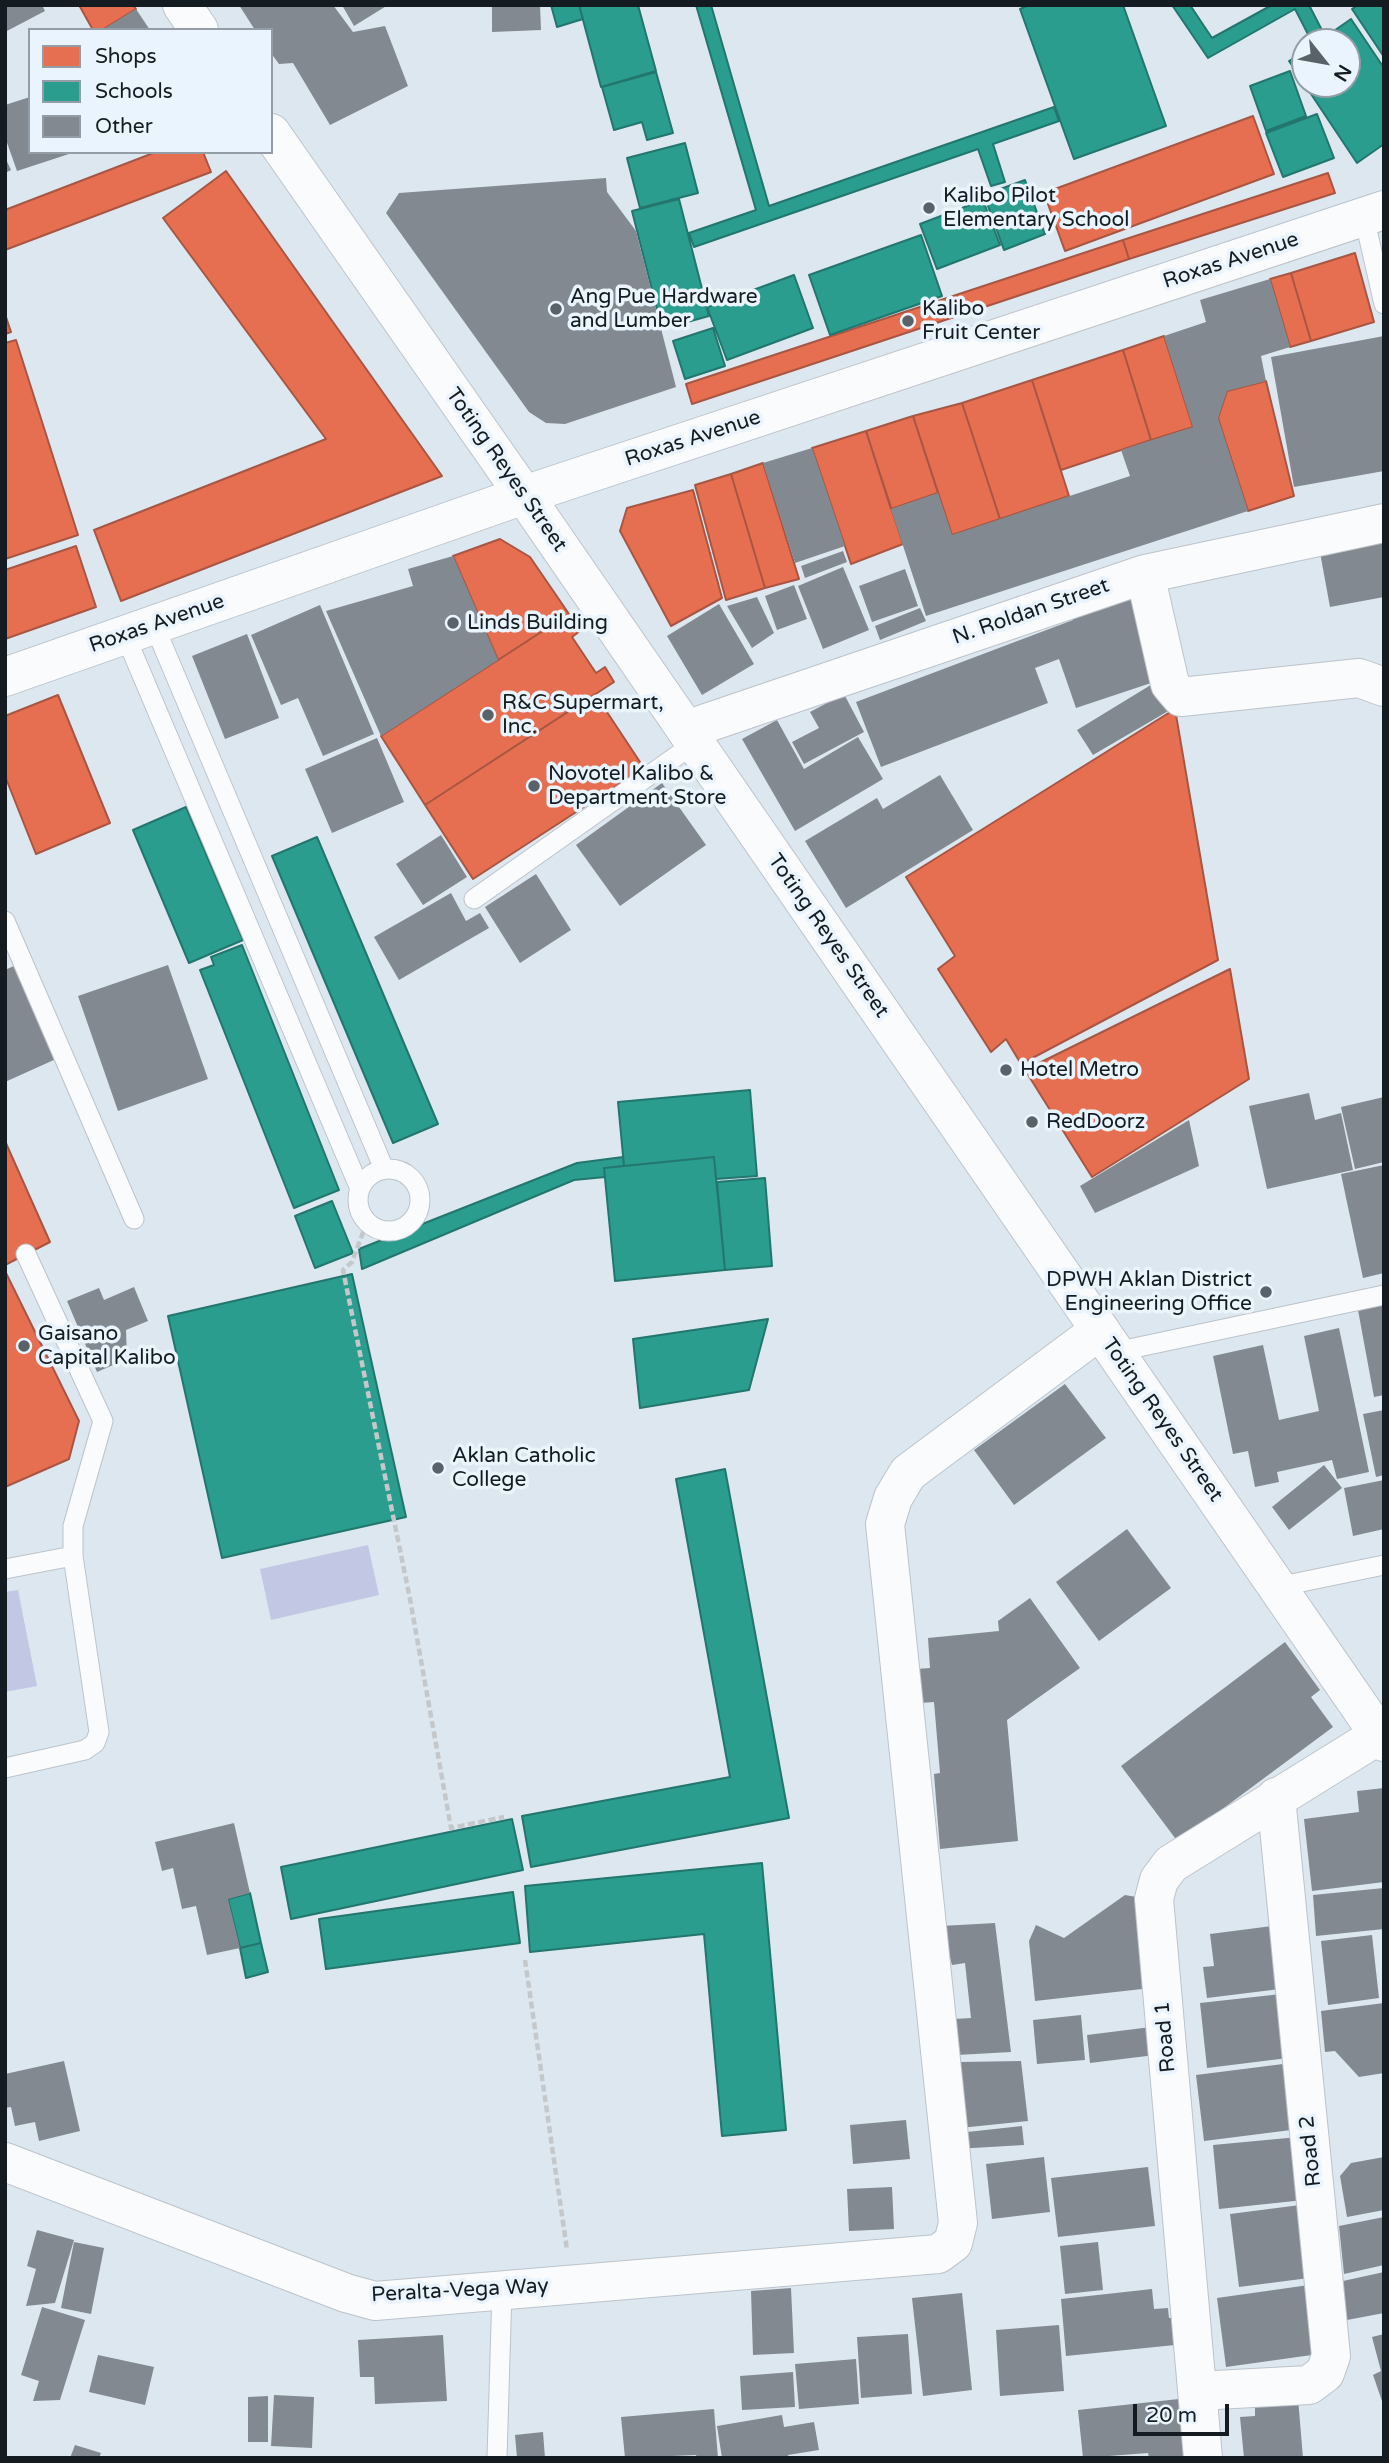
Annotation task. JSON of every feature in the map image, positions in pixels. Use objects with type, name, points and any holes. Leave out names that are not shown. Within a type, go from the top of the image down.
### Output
[{"type":"street","points":[[182,5],[198,28]]},
{"type":"street","name":"Toting Reyes Street","points":[[273,136],[691,736],[1381,1738]]},
{"type":"street","name":"Roxas Avenue","points":[[5,677],[524,495],[1374,214]]},
{"type":"street","name":"N. Roldan Street","points":[[691,736],[1145,574],[1384,523]]},
{"type":"street","points":[[1145,574],[1170,684],[1181,697],[1359,678],[1384,687]]},
{"type":"street","name":"Peralta-Vega Way","points":[[5,2162],[346,2293],[375,2301],[939,2254],[953,2243],[958,2223],[885,1524],[892,1498],[908,1473],[1107,1341]]},
{"type":"street","name":"Road 1","points":[[1203,2458],[1154,1899],[1159,1880],[1171,1864],[1276,1797],[1381,1738]]},
{"type":"street","name":"Road 2","points":[[1197,2391],[1309,2385],[1325,2373],[1331,2356],[1276,1797]]},
{"type":"lane","points":[[1374,214],[1384,304]]},
{"type":"lane","points":[[139,630],[384,1169]]},
{"type":"lane","points":[[139,630],[360,1189]]},
{"type":"lane","points":[[474,900],[691,736]]},
{"type":"lane","points":[[5,921],[134,1219]]},
{"type":"lane","points":[[384,1169],[399,1170],[415,1182],[419,1191],[418,1211],[405,1227],[395,1230],[376,1228],[361,1214],[358,1203],[360,1189],[369,1175],[384,1169]]},
{"type":"lane","points":[[5,1768],[85,1750],[98,1738],[99,1724],[73,1556],[73,1527],[103,1421],[26,1254]]},
{"type":"lane","points":[[1107,1341],[1384,1295]]},
{"type":"lane","points":[[5,1569],[73,1556]]},
{"type":"lane","points":[[1277,1587],[1384,1565]]},
{"type":"lane","points":[[497,2458],[502,2290]]},
{"type":"path","points":[[368,1222],[352,1262],[343,1270],[410,1599],[452,1828],[504,1817]]},
{"type":"path","points":[[524,1960],[572,2284]]},
{"type":"shaded area","points":[[368,1545],[379,1595],[271,1620],[260,1569]]},
{"type":"shaded area","points":[[18,1590],[37,1686],[5,1692],[5,1592]]},
{"type":"building: Shops","points":[[79,5],[133,5],[136,9],[105,28],[92,28]]},
{"type":"building: Shops","points":[[1253,116],[1274,174],[1065,251],[1044,193]]},
{"type":"building: Shops","points":[[151,154],[204,154],[211,172],[5,250],[5,210]]},
{"type":"building: Shops","points":[[226,171],[442,476],[121,601],[94,530],[326,439],[163,218]]},
{"type":"building: Shops","points":[[1328,173],[1335,193],[1129,259],[1123,240]]},
{"type":"building: Shops","name":"Kalibo Fruit Center","points":[[1123,240],[1129,259],[692,404],[686,384]]},
{"type":"building: Shops","points":[[1355,253],[1374,322],[1311,341],[1291,273]]},
{"type":"building: Shops","points":[[1291,273],[1311,341],[1290,347],[1270,279]]},
{"type":"building: Shops","points":[[5,314],[11,332],[5,334]]},
{"type":"building: Shops","points":[[1164,336],[1193,427],[1151,440],[1123,350]]},
{"type":"building: Shops","points":[[16,340],[78,535],[5,559],[5,343]]},
{"type":"building: Shops","points":[[1123,350],[1151,440],[1061,470],[1032,380]]},
{"type":"building: Shops","points":[[1032,380],[1069,496],[1000,519],[962,403]]},
{"type":"building: Shops","points":[[1266,381],[1294,496],[1248,511],[1218,418],[1227,391]]},
{"type":"building: Shops","points":[[962,403],[1000,519],[952,535],[913,416]]},
{"type":"building: Shops","points":[[913,416],[938,493],[891,509],[866,431]]},
{"type":"building: Shops","points":[[866,431],[903,544],[851,564],[812,448]]},
{"type":"building: Shops","points":[[763,463],[799,579],[765,588],[731,474]]},
{"type":"building: Shops","points":[[731,474],[765,588],[726,600],[695,485]]},
{"type":"building: Shops","points":[[693,490],[722,598],[671,626],[620,531],[627,508]]},
{"type":"building: Shops","name":"R&C Supermart, Inc.","points":[[500,539],[530,557],[569,614],[498,660],[453,556]]},
{"type":"building: Shops","points":[[76,546],[96,607],[5,639],[5,570]]},
{"type":"building: Shops","name":"R&C Supermart, Inc.","points":[[569,614],[580,631],[572,637],[596,673],[605,667],[614,682],[425,805],[381,736]]},
{"type":"building: Shops","name":"Novotel Kalibo & Department Store","points":[[595,694],[644,768],[473,879],[425,805]]},
{"type":"building: Shops","points":[[58,695],[110,823],[36,854],[5,776],[5,716]]},
{"type":"building: Shops","points":[[1175,709],[1218,960],[1021,1064],[1006,1039],[991,1052],[938,969],[955,956],[906,877]]},
{"type":"building: Shops","points":[[1230,969],[1249,1079],[1092,1177],[1025,1070]]},
{"type":"building: Shops","points":[[5,1141],[50,1242],[5,1265]]},
{"type":"building: Shops","name":"Gaisano Capital Kalibo","points":[[5,1271],[79,1421],[69,1459],[5,1487]]},
{"type":"building: Schools","points":[[551,5],[579,5],[583,19],[557,27]]},
{"type":"building: Schools","points":[[579,5],[638,5],[656,71],[601,87]]},
{"type":"building: Schools","points":[[696,5],[711,5],[769,206],[1054,107],[1059,121],[993,144],[1005,182],[991,186],[978,149],[694,247],[689,233],[756,210]]},
{"type":"building: Schools","points":[[1029,5],[1123,5],[1166,126],[1074,159],[1020,9]]},
{"type":"building: Schools","points":[[1172,5],[1190,5],[1212,38],[1272,5],[1309,5],[1321,28],[1305,28],[1295,9],[1208,58]]},
{"type":"building: Schools","points":[[1358,5],[1384,5],[1384,57],[1352,9]]},
{"type":"building: Schools","points":[[1351,19],[1357,28],[1338,28]]},
{"type":"building: Schools","points":[[1361,34],[1384,68],[1384,144],[1357,163],[1314,98],[1361,98]]},
{"type":"building: Schools","points":[[1290,71],[1291,98],[1300,98],[1306,116],[1266,131],[1250,86]]},
{"type":"building: Schools","points":[[656,72],[673,133],[647,140],[642,122],[614,130],[602,87]]},
{"type":"building: Schools","points":[[1317,114],[1334,158],[1283,177],[1266,133]]},
{"type":"building: Schools","points":[[685,143],[698,193],[640,208],[627,158]]},
{"type":"building: Schools","points":[[1025,180],[1045,234],[1004,250],[984,195]]},
{"type":"building: Schools","points":[[679,199],[709,316],[662,329],[632,211]]},
{"type":"building: Schools","points":[[983,200],[1000,245],[937,269],[920,224]]},
{"type":"building: Schools","points":[[921,235],[942,296],[830,335],[809,275]]},
{"type":"building: Schools","points":[[794,275],[813,328],[727,360],[707,307]]},
{"type":"building: Schools","points":[[713,328],[725,366],[685,379],[673,341]]},
{"type":"building: Schools","points":[[186,807],[243,940],[189,963],[133,830]]},
{"type":"building: Schools","points":[[317,837],[438,1124],[393,1143],[272,856]]},
{"type":"building: Schools","points":[[242,945],[339,1190],[294,1208],[200,970],[214,965],[211,957]]},
{"type":"building: Schools","points":[[750,1090],[757,1176],[716,1179],[714,1157],[624,1166],[618,1102]]},
{"type":"building: Schools","points":[[623,1157],[624,1166],[604,1168],[605,1177],[574,1180],[362,1269],[359,1249],[577,1163]]},
{"type":"building: Schools","points":[[714,1157],[725,1270],[615,1281],[604,1168]]},
{"type":"building: Schools","points":[[765,1178],[772,1266],[725,1270],[717,1182]]},
{"type":"building: Schools","points":[[332,1201],[353,1253],[315,1268],[295,1216]]},
{"type":"building: Schools","points":[[352,1274],[406,1517],[222,1558],[168,1316]]},
{"type":"building: Schools","points":[[768,1319],[749,1390],[640,1408],[633,1339]]},
{"type":"building: Schools","points":[[725,1469],[789,1818],[531,1867],[522,1816],[730,1777],[676,1479]]},
{"type":"building: Schools","points":[[512,1819],[523,1870],[291,1919],[281,1867]]},
{"type":"building: Schools","points":[[762,1863],[786,2130],[722,2136],[704,1934],[530,1952],[525,1886]]},
{"type":"building: Schools","points":[[513,1892],[520,1943],[326,1969],[319,1919]]},
{"type":"building: Schools","points":[[250,1893],[261,1943],[240,1948],[228,1899]]},
{"type":"building: Schools","points":[[261,1943],[268,1972],[246,1978],[240,1948]]},
{"type":"building: Other","points":[[5,5],[42,5],[45,11],[5,32]]},
{"type":"building: Other","points":[[239,5],[333,5],[353,32],[385,26],[408,86],[330,125],[293,63],[279,64],[273,56],[273,28],[254,28]]},
{"type":"building: Other","points":[[342,5],[388,5],[354,26]]},
{"type":"building: Other","points":[[492,5],[540,5],[541,30],[492,32]]},
{"type":"building: Other","points":[[136,9],[149,28],[105,28]]},
{"type":"building: Other","points":[[28,98],[28,154],[69,154],[17,171],[5,137],[5,105]]},
{"type":"building: Other","points":[[5,157],[11,170],[5,173]]},
{"type":"building: Other","name":"Ang Pue Hardware and Lumber","points":[[606,178],[607,192],[636,231],[676,387],[565,424],[546,423],[529,412],[386,213],[399,193]]},
{"type":"building: Other","points":[[1270,279],[1290,347],[1261,356],[1266,381],[1227,391],[1218,418],[1248,511],[926,616],[891,509],[938,493],[952,535],[1130,476],[1121,450],[1193,427],[1164,336],[1206,322],[1200,300]]},
{"type":"building: Other","points":[[1384,336],[1384,471],[1294,487],[1271,357]]},
{"type":"building: Other","points":[[812,448],[845,546],[795,563],[763,463]]},
{"type":"building: Other","points":[[1384,536],[1384,597],[1330,607],[1319,547]]},
{"type":"building: Other","points":[[843,551],[847,562],[805,578],[801,566]]},
{"type":"building: Other","points":[[453,556],[498,660],[381,736],[326,611],[413,586],[408,569]]},
{"type":"building: Other","points":[[843,567],[869,630],[823,649],[798,586]]},
{"type":"building: Other","points":[[905,569],[918,606],[872,622],[859,586]]},
{"type":"building: Other","points":[[794,585],[807,619],[777,630],[765,596]]},
{"type":"building: Other","points":[[1137,590],[1166,678],[1076,708],[1059,659],[1035,668],[1048,703],[881,767],[856,702],[1073,620],[1071,613]]},
{"type":"building: Other","points":[[757,597],[774,633],[752,648],[727,606]]},
{"type":"building: Other","points":[[719,604],[754,664],[702,695],[667,636]]},
{"type":"building: Other","points":[[320,605],[374,734],[323,756],[298,698],[281,705],[251,635]]},
{"type":"building: Other","points":[[920,608],[926,621],[880,640],[875,626]]},
{"type":"building: Other","points":[[247,634],[279,718],[225,739],[192,656]]},
{"type":"building: Other","points":[[1154,683],[1170,710],[1093,755],[1077,730]]},
{"type":"building: Other","points":[[844,694],[864,732],[804,764],[792,742],[819,728],[810,712]]},
{"type":"building: Other","points":[[777,720],[804,769],[858,737],[883,779],[795,831],[742,739]]},
{"type":"building: Other","points":[[377,738],[404,802],[332,833],[305,769]]},
{"type":"building: Other","points":[[940,775],[973,830],[846,908],[805,841],[877,798],[883,809]]},
{"type":"building: Other","points":[[662,783],[706,845],[620,906],[576,845]]},
{"type":"building: Other","points":[[441,835],[467,877],[423,905],[396,864]]},
{"type":"building: Other","points":[[536,874],[571,930],[520,963],[485,907]]},
{"type":"building: Other","points":[[451,893],[466,921],[480,913],[489,928],[399,980],[374,937]]},
{"type":"building: Other","points":[[16,965],[56,1059],[5,1082],[5,970]]},
{"type":"building: Other","points":[[168,965],[208,1079],[118,1111],[78,996]]},
{"type":"building: Other","points":[[1309,1093],[1315,1120],[1341,1113],[1353,1170],[1267,1189],[1249,1106]]},
{"type":"building: Other","points":[[1384,1097],[1384,1162],[1355,1169],[1341,1107]]},
{"type":"building: Other","points":[[1189,1120],[1199,1166],[1095,1213],[1080,1186]]},
{"type":"building: Other","points":[[1384,1165],[1384,1273],[1363,1278],[1341,1174]]},
{"type":"building: Other","points":[[134,1287],[148,1321],[126,1330],[127,1359],[97,1372],[67,1301],[99,1288],[104,1300]]},
{"type":"building: Other","points":[[1384,1305],[1384,1395],[1374,1397],[1358,1310]]},
{"type":"building: Other","points":[[1339,1328],[1369,1472],[1337,1479],[1332,1460],[1277,1472],[1279,1482],[1255,1487],[1248,1451],[1233,1454],[1213,1356],[1263,1345],[1279,1420],[1319,1411],[1304,1336]]},
{"type":"building: Other","points":[[1065,1384],[1106,1438],[1014,1505],[974,1450]]},
{"type":"building: Other","points":[[1384,1410],[1384,1475],[1376,1477],[1363,1414]]},
{"type":"building: Other","points":[[1324,1465],[1342,1488],[1289,1530],[1272,1507]]},
{"type":"building: Other","points":[[1384,1480],[1384,1529],[1353,1536],[1344,1488]]},
{"type":"building: Other","points":[[1127,1529],[1171,1588],[1099,1641],[1056,1582]]},
{"type":"building: Other","points":[[1030,1598],[1080,1668],[1007,1720],[1018,1841],[940,1849],[934,1774],[940,1773],[934,1702],[920,1703],[917,1669],[930,1668],[928,1638],[999,1631],[998,1621]]},
{"type":"building: Other","points":[[1285,1642],[1320,1690],[1311,1697],[1333,1727],[1178,1842],[1121,1766]]},
{"type":"building: Other","points":[[1384,1788],[1384,1882],[1312,1891],[1304,1819],[1359,1812],[1357,1791]]},
{"type":"building: Other","points":[[234,1823],[250,1893],[228,1899],[240,1948],[207,1955],[196,1906],[182,1909],[173,1868],[162,1871],[155,1842]]},
{"type":"building: Other","points":[[1384,1888],[1384,1929],[1316,1936],[1313,1895]]},
{"type":"building: Other","points":[[1125,1895],[1142,1898],[1151,1988],[1035,2001],[1029,1941],[1036,1925],[1064,1938]]},
{"type":"building: Other","points":[[995,1923],[1011,2052],[957,2055],[954,2019],[971,2018],[965,1963],[952,1965],[941,1926]]},
{"type":"building: Other","points":[[1272,1926],[1280,1989],[1207,1998],[1203,1967],[1214,1966],[1210,1934]]},
{"type":"building: Other","points":[[1372,1935],[1379,1998],[1328,2005],[1321,1941]]},
{"type":"building: Other","points":[[1281,1994],[1288,2058],[1207,2068],[1200,2003]]},
{"type":"building: Other","points":[[1384,2003],[1384,2073],[1359,2077],[1335,2051],[1325,2052],[1321,2011]]},
{"type":"building: Other","points":[[1081,2015],[1085,2060],[1037,2064],[1033,2020]]},
{"type":"building: Other","points":[[1151,2027],[1155,2055],[1090,2063],[1087,2035]]},
{"type":"building: Other","points":[[64,2061],[80,2131],[39,2141],[35,2122],[15,2126],[11,2107],[5,2108],[5,2074]]},
{"type":"building: Other","points":[[1021,2061],[1028,2121],[960,2128],[961,2062]]},
{"type":"building: Other","points":[[1291,2063],[1299,2129],[1204,2141],[1196,2075]]},
{"type":"building: Other","points":[[906,2120],[910,2159],[853,2164],[850,2125]]},
{"type":"building: Other","points":[[1022,2126],[1024,2145],[956,2149],[958,2133]]},
{"type":"building: Other","points":[[1298,2137],[1304,2200],[1219,2209],[1213,2145]]},
{"type":"building: Other","points":[[1044,2157],[1050,2212],[992,2219],[986,2164]]},
{"type":"building: Other","points":[[1384,2157],[1384,2210],[1347,2217],[1340,2176],[1351,2163]]},
{"type":"building: Other","points":[[1148,2167],[1155,2226],[1058,2237],[1051,2178]]},
{"type":"building: Other","points":[[892,2187],[894,2229],[849,2231],[847,2189]]},
{"type":"building: Other","points":[[1300,2205],[1309,2278],[1239,2287],[1230,2214]]},
{"type":"building: Other","points":[[1384,2217],[1384,2265],[1344,2274],[1339,2226]]},
{"type":"building: Other","points":[[37,2230],[74,2240],[55,2303],[26,2306],[36,2269],[27,2266]]},
{"type":"building: Other","points":[[74,2242],[104,2248],[91,2314],[61,2308]]},
{"type":"building: Other","points":[[1098,2242],[1103,2290],[1065,2294],[1060,2246]]},
{"type":"building: Other","points":[[1384,2272],[1384,2313],[1347,2320],[1343,2281]]},
{"type":"building: Other","points":[[1309,2285],[1319,2354],[1226,2367],[1217,2298]]},
{"type":"building: Other","points":[[791,2288],[794,2353],[753,2355],[751,2291]]},
{"type":"building: Other","points":[[1152,2289],[1154,2309],[1168,2308],[1169,2318],[1182,2317],[1185,2344],[1066,2356],[1061,2299]]},
{"type":"building: Other","points":[[962,2293],[972,2390],[923,2396],[912,2298]]},
{"type":"building: Other","points":[[42,2307],[85,2320],[60,2400],[33,2401],[39,2381],[21,2375]]},
{"type":"building: Other","points":[[1059,2325],[1064,2391],[1000,2396],[996,2330]]},
{"type":"building: Other","points":[[908,2334],[912,2394],[861,2398],[857,2337]]},
{"type":"building: Other","points":[[1384,2334],[1383,2404],[1373,2375],[1381,2371],[1372,2337]]},
{"type":"building: Other","points":[[443,2335],[447,2401],[375,2404],[374,2377],[360,2377],[358,2340]]},
{"type":"building: Other","points":[[98,2355],[154,2367],[145,2405],[89,2392]]},
{"type":"building: Other","points":[[856,2359],[859,2404],[799,2409],[795,2364]]},
{"type":"building: Other","points":[[793,2372],[795,2407],[742,2410],[740,2376]]},
{"type":"building: Other","points":[[274,2395],[314,2397],[312,2448],[271,2446]]},
{"type":"building: Other","points":[[268,2396],[268,2442],[248,2442],[248,2397]]},
{"type":"building: Other","points":[[1188,2398],[1193,2456],[1149,2458],[1148,2453],[1083,2458],[1078,2410]]},
{"type":"building: Other","points":[[1298,2398],[1303,2458],[1244,2458],[1240,2417],[1255,2416],[1255,2402]]},
{"type":"building: Other","points":[[714,2409],[718,2458],[697,2458],[696,2455],[625,2458],[621,2417]]},
{"type":"building: Other","points":[[782,2415],[784,2427],[814,2422],[819,2450],[788,2455],[789,2458],[722,2458],[717,2426]]},
{"type":"building: Other","points":[[543,2432],[545,2458],[517,2458],[515,2435]]},
{"type":"building: Other","points":[[75,2445],[101,2453],[99,2458],[70,2458]]},
{"type":"place","name":"Kalibo Pilot Elementary School","points":[[929,208]]},
{"type":"place","name":"Ang Pue Hardware and Lumber","points":[[556,309]]},
{"type":"place","name":"Kalibo Fruit Center","points":[[908,321]]},
{"type":"place","name":"Linds Building","points":[[453,623]]},
{"type":"place","name":"R&C Supermart, Inc.","points":[[488,715]]},
{"type":"place","name":"Novotel Kalibo & Department Store","points":[[534,786]]},
{"type":"place","name":"Hotel Metro","points":[[1006,1070]]},
{"type":"place","name":"RedDoorz","points":[[1032,1122]]},
{"type":"place","name":"DPWH Aklan District Engineering Office","points":[[1266,1292]]},
{"type":"place","name":"Gaisano Capital Kalibo","points":[[24,1346]]},
{"type":"place","name":"Aklan Catholic College","points":[[438,1468]]}]
